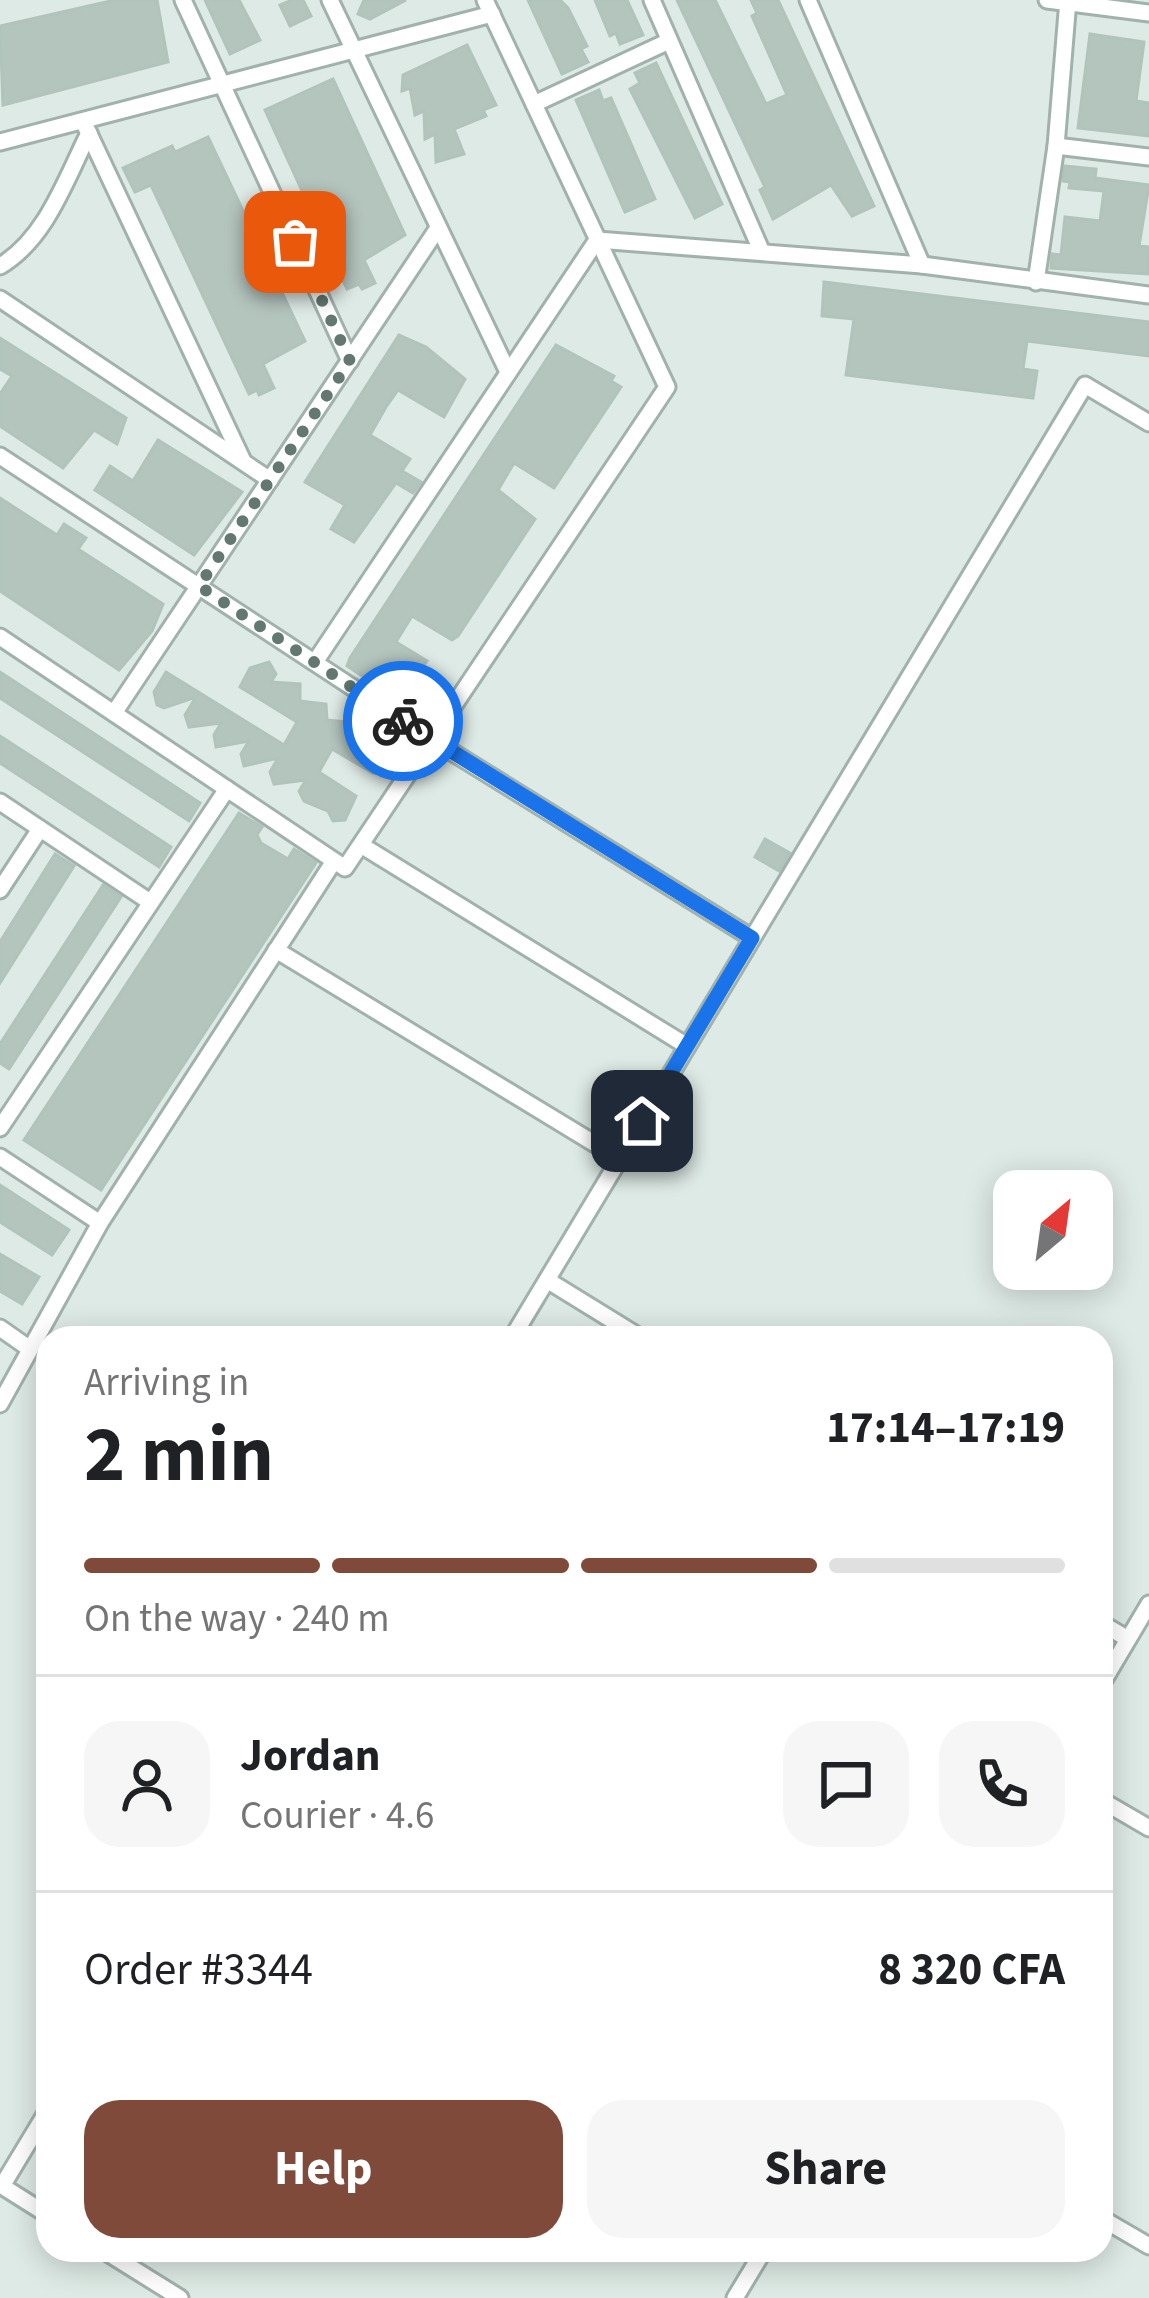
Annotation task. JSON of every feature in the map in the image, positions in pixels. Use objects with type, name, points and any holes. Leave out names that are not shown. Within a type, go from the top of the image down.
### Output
[{"type":"street","points":[[183,0],[350,361]]},
{"type":"street","points":[[330,0],[508,372]]},
{"type":"street","points":[[652,0],[761,250]]},
{"type":"street","points":[[808,0],[922,265]]},
{"type":"street","points":[[1047,0],[1149,13]]},
{"type":"street","points":[[1036,282],[1056,146],[1067,1]]},
{"type":"street","points":[[0,142],[86,127],[489,7],[667,387],[345,868],[0,637]]},
{"type":"street","points":[[533,104],[669,41]]},
{"type":"street","points":[[0,266],[19,255],[48,216],[86,127]]},
{"type":"street","points":[[86,127],[243,461]]},
{"type":"street","points":[[1056,146],[1149,157]]},
{"type":"street","points":[[114,713],[438,228]]},
{"type":"street","points":[[597,240],[922,265],[1149,295]]},
{"type":"street","points":[[315,662],[597,240]]},
{"type":"street","points":[[0,299],[270,480]]},
{"type":"street","points":[[519,1326],[1084,385],[1149,423]]},
{"type":"street","points":[[0,456],[431,739],[752,938]]},
{"type":"street","points":[[0,1128],[227,789]]},
{"type":"street","points":[[0,802],[150,902]]},
{"type":"street","points":[[0,890],[40,829]]},
{"type":"street","points":[[361,845],[687,1046]]},
{"type":"street","points":[[44,1326],[100,1223],[334,861]]},
{"type":"street","points":[[276,950],[620,1159]]},
{"type":"street","points":[[0,1157],[100,1223]]},
{"type":"street","points":[[547,1280],[622,1326]]},
{"type":"street","points":[[0,1328],[31,1349]]},
{"type":"street","points":[[0,1404],[36,1340]]},
{"type":"street","points":[[1113,1665],[1144,1623],[1149,1604]]},
{"type":"street","points":[[1113,1631],[1128,1640]]},
{"type":"street","points":[[1113,1807],[1149,1828]]},
{"type":"street","points":[[36,2130],[2,2186],[36,2208]]},
{"type":"street","points":[[1113,2225],[1149,2246]]},
{"type":"street","points":[[122,2262],[180,2298]]},
{"type":"street","points":[[735,2298],[757,2262]]},
{"type":"building","points":[[115,0],[157,0],[168,62],[3,105],[0,26]]},
{"type":"building","points":[[205,0],[239,0],[260,40],[230,54]]},
{"type":"building","points":[[303,0],[311,16],[290,26],[280,5]]},
{"type":"building","points":[[364,0],[406,0],[370,19],[358,14]]},
{"type":"building","points":[[528,0],[560,0],[568,8],[587,46],[581,49],[588,62],[562,74]]},
{"type":"building","points":[[595,0],[627,0],[643,35],[620,44],[616,33],[610,36]]},
{"type":"building","points":[[677,0],[715,0],[766,104],[787,95],[752,16],[757,13],[751,0],[778,0],[874,206],[852,216],[831,185],[773,219],[760,190],[765,187]]},
{"type":"building","points":[[1090,34],[1144,42],[1136,101],[1149,103],[1149,136],[1078,128]]},
{"type":"building","points":[[467,45],[496,105],[483,110],[486,116],[454,129],[464,154],[436,162],[435,134],[425,139],[424,111],[415,115],[410,88],[402,91],[403,75]]},
{"type":"building","points":[[656,63],[722,204],[695,218],[630,89],[640,83],[635,73]]},
{"type":"building","points":[[333,79],[405,235],[364,260],[375,283],[362,289],[359,284],[347,289],[265,110]]},
{"type":"building","points":[[599,90],[603,101],[611,98],[655,199],[625,212],[576,100]]},
{"type":"building","points":[[208,137],[305,341],[263,364],[274,388],[259,395],[257,390],[249,394],[151,185],[135,192],[123,168],[172,146],[175,152]]},
{"type":"building","points":[[1065,166],[1096,169],[1095,178],[1149,185],[1139,246],[1149,247],[1148,274],[1051,268],[1052,254],[1061,255],[1065,217],[1100,221],[1104,191],[1069,188],[1070,182],[1063,181]]},
{"type":"building","points":[[824,282],[1149,322],[1149,356],[1027,341],[1023,369],[1037,371],[1033,398],[846,375],[854,319],[822,316]]},
{"type":"building","points":[[399,335],[426,347],[465,379],[444,417],[398,390],[386,407],[370,435],[410,459],[402,471],[421,482],[413,493],[396,483],[354,542],[331,529],[345,505],[305,482]]},
{"type":"building","points":[[0,338],[126,418],[117,444],[94,430],[63,468],[0,426],[0,394],[12,376],[0,369]]},
{"type":"building","points":[[556,345],[614,376],[611,381],[621,387],[554,488],[514,463],[498,490],[535,519],[458,636],[452,640],[412,616],[396,642],[427,661],[423,666],[434,672],[409,707],[347,666],[350,658]]},
{"type":"building","points":[[158,440],[242,492],[194,555],[95,490],[110,466],[133,481]]},
{"type":"building","points":[[0,498],[57,535],[64,524],[86,538],[78,549],[163,604],[152,631],[119,670],[0,591]]},
{"type":"building","points":[[269,662],[276,674],[271,682],[300,684],[300,701],[326,704],[327,720],[356,723],[361,732],[357,740],[386,742],[391,751],[378,773],[373,773],[332,749],[319,772],[356,796],[345,820],[333,821],[328,811],[304,801],[299,791],[306,780],[274,784],[270,772],[278,758],[244,766],[241,754],[249,741],[216,747],[214,735],[221,723],[189,727],[185,715],[196,697],[164,708],[157,705],[154,692],[166,672],[284,745],[297,722],[240,687],[250,668]]},
{"type":"building","points":[[0,672],[200,803],[189,821],[0,698]]},
{"type":"building","points":[[0,736],[171,847],[159,867],[0,763]]},
{"type":"building","points":[[239,813],[262,827],[257,835],[261,843],[288,859],[294,849],[316,863],[101,1190],[24,1140]]},
{"type":"building","points":[[765,839],[790,853],[779,871],[755,857]]},
{"type":"building","points":[[55,854],[74,866],[0,983],[0,942]]},
{"type":"building","points":[[103,885],[121,897],[9,1069],[0,1063],[0,1044]]},
{"type":"building","points":[[0,1185],[69,1230],[52,1255],[0,1222]]},
{"type":"building","points":[[0,1254],[39,1277],[22,1304],[0,1291]]},
{"type":"way so far","points":[[295,242],[350,361],[199,586],[403,721]]},
{"type":"route","points":[[403,721],[752,938],[642,1121]]}]
